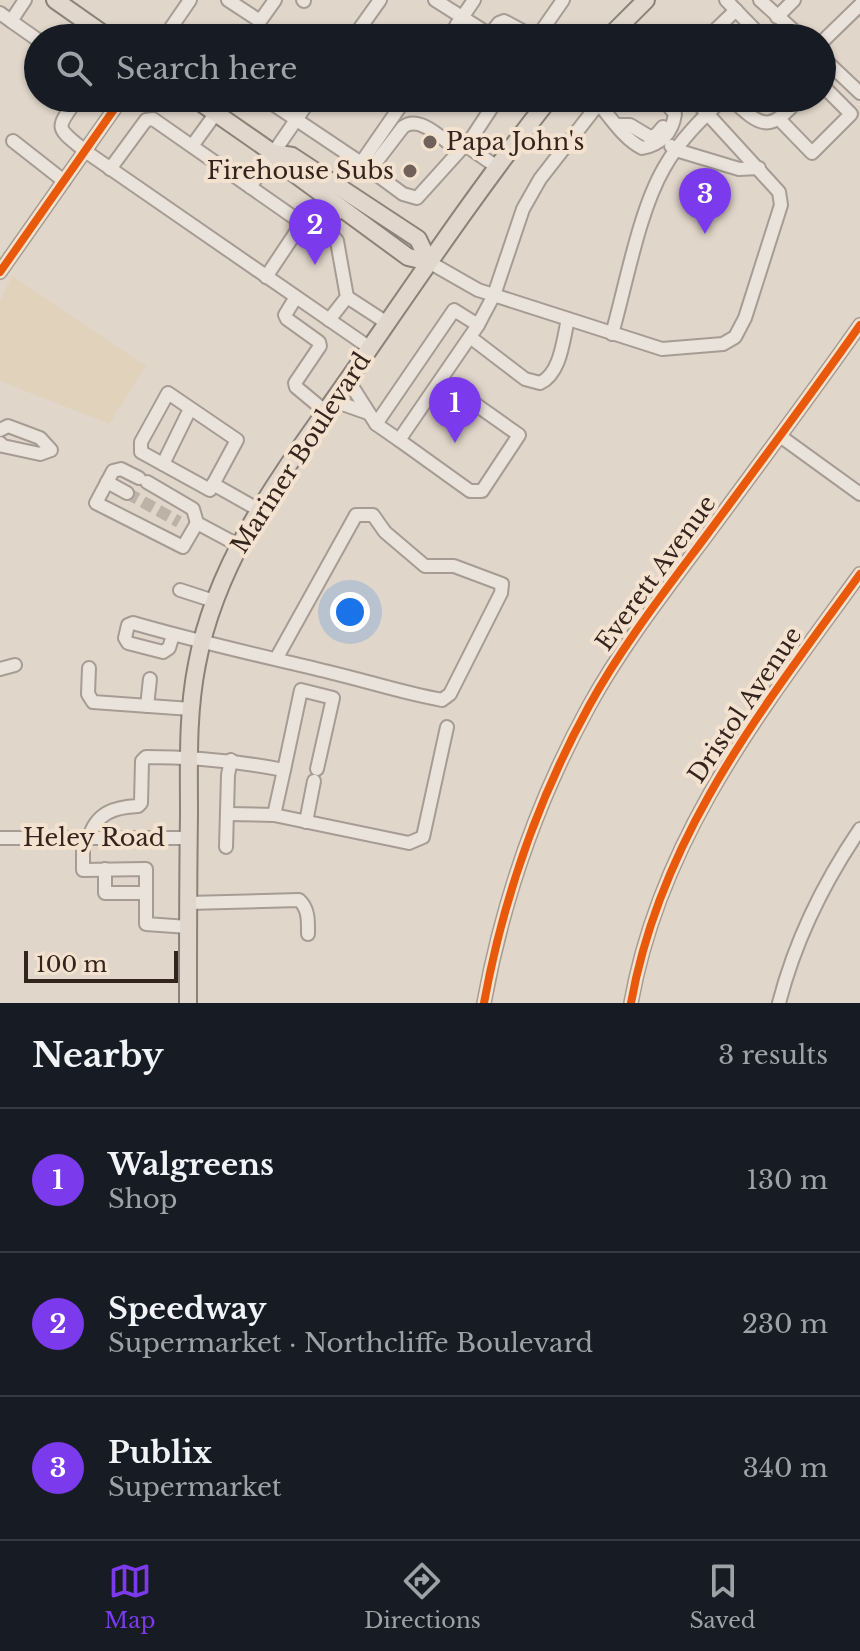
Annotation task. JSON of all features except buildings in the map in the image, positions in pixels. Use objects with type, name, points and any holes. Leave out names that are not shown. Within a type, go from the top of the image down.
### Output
[{"type":"main road","points":[[55,0],[89,24]]},
{"type":"main road","points":[[627,12],[646,0]]},
{"type":"main road","name":"Mariner Boulevard","points":[[188,1003],[191,709],[202,643],[214,601],[238,545],[259,510],[429,262],[539,112]]},
{"type":"main road","points":[[216,113],[408,257],[429,262]]},
{"type":"main road","points":[[273,153],[292,156],[418,239],[429,262]]},
{"type":"street","points":[[24,30],[3,16],[25,0]]},
{"type":"street","points":[[174,24],[190,0]]},
{"type":"street","points":[[228,0],[260,21],[275,0]]},
{"type":"street","points":[[363,24],[380,0]]},
{"type":"street","points":[[435,0],[463,24]]},
{"type":"street","points":[[458,24],[474,0]]},
{"type":"street","points":[[546,24],[563,0]]},
{"type":"street","points":[[726,0],[747,24]]},
{"type":"street","points":[[760,0],[785,24]]},
{"type":"street","points":[[777,17],[794,0]]},
{"type":"street","points":[[836,28],[860,5]]},
{"type":"street","points":[[722,24],[736,10]]},
{"type":"street","points":[[460,21],[466,24]]},
{"type":"street","points":[[836,70],[860,93]]},
{"type":"street","points":[[780,120],[812,153],[851,114],[836,99]]},
{"type":"street","points":[[68,112],[61,121],[62,132],[85,151],[370,348]]},
{"type":"street","points":[[0,272],[112,112]]},
{"type":"street","points":[[284,112],[403,194],[417,198],[462,148],[488,112]]},
{"type":"street","points":[[250,187],[301,112]]},
{"type":"street","points":[[366,166],[398,112]]},
{"type":"street","points":[[399,440],[478,325],[494,295],[523,209],[587,112]]},
{"type":"street","points":[[607,112],[628,141],[642,148],[664,139],[674,125],[673,112]]},
{"type":"street","points":[[618,125],[630,125],[650,137],[667,124],[666,112]]},
{"type":"street","points":[[747,112],[761,122],[780,120],[787,112]]},
{"type":"street","points":[[192,146],[216,113]]},
{"type":"street","points":[[429,262],[447,274],[494,295],[612,334],[662,349],[723,344],[735,337],[745,318],[781,205],[779,192],[708,113],[662,171],[645,214],[612,334]]},
{"type":"street","points":[[110,169],[146,120],[153,119],[299,221],[300,226],[266,277]]},
{"type":"street","points":[[366,166],[410,122],[419,123],[497,167]]},
{"type":"street","points":[[664,139],[676,150],[739,169],[759,168]]},
{"type":"street","points":[[13,141],[64,181]]},
{"type":"street","points":[[341,208],[326,228],[337,241],[347,297],[387,323]]},
{"type":"street","points":[[296,297],[285,315],[320,346],[295,383],[296,387],[330,406],[372,418]]},
{"type":"street","points":[[329,320],[347,297]]},
{"type":"street","points":[[372,418],[454,310],[478,325]]},
{"type":"street","points":[[470,337],[525,379],[540,383],[556,367],[568,319]]},
{"type":"street","name":"Everett Avenue","points":[[484,1003],[500,928],[517,870],[547,790],[574,736],[643,622],[860,325]]},
{"type":"street","points":[[348,380],[372,418],[470,491],[482,491],[519,435],[441,380]]},
{"type":"street","points":[[168,393],[190,409],[237,440],[210,490],[141,452],[141,442],[168,393]]},
{"type":"street","points":[[163,464],[190,409]]},
{"type":"street","points":[[0,430],[8,426],[40,438],[51,450],[40,454],[0,443]]},
{"type":"street","points":[[780,436],[860,494]]},
{"type":"street","points":[[116,469],[127,470],[193,509],[195,526],[183,547],[96,503],[107,482],[116,469]]},
{"type":"street","points":[[107,482],[127,493]]},
{"type":"street","points":[[213,484],[259,510]]},
{"type":"street","points":[[173,635],[442,700],[450,694],[501,593],[502,584],[454,566],[425,566],[385,532],[373,515],[356,515],[276,659]]},
{"type":"street","points":[[179,522],[238,545]]},
{"type":"street","name":"Dristol Avenue","points":[[631,1003],[655,912],[706,798],[752,724],[860,574]]},
{"type":"street","points":[[180,590],[214,601]]},
{"type":"street","points":[[0,669],[15,665]]},
{"type":"street","points":[[89,668],[88,694],[93,702],[191,709]]},
{"type":"street","points":[[147,706],[150,679]]},
{"type":"street","points":[[274,815],[301,690],[333,698],[306,822]]},
{"type":"street","points":[[227,814],[274,815],[409,843],[423,837],[447,727]]},
{"type":"street","points":[[188,927],[146,924],[146,869],[83,870],[86,838],[92,826],[109,811],[141,803],[142,761],[146,757],[231,760],[284,770]]},
{"type":"street","points":[[226,847],[231,760]]},
{"type":"street","points":[[779,1003],[803,935],[855,846],[860,829]]},
{"type":"street","name":"Heley Road","points":[[0,838],[189,838]]},
{"type":"street","points":[[105,869],[105,893],[146,893]]},
{"type":"street","points":[[188,903],[299,900],[305,905],[308,934]]},
{"type":"shaded area","points":[[12,276],[146,366],[109,424],[0,381],[0,301]]},
{"type":"tunnel","points":[[127,493],[179,522]]},
{"type":"cycle path","points":[[0,272],[112,112]]},
{"type":"cycle path","points":[[484,1003],[501,926],[524,850],[554,777],[589,706],[644,619],[860,325]]},
{"type":"cycle path","points":[[631,1003],[645,942],[666,884],[691,829],[753,724],[860,574]]},
{"type":"place","name":"Papa John's","points":[[430,142]]},
{"type":"place","name":"Firehouse Subs","points":[[410,171]]},
{"type":"place","name":"Publix","points":[[705,234]]},
{"type":"place","name":"Speedway","points":[[315,265]]},
{"type":"place","name":"Walgreens","points":[[455,443]]}]
